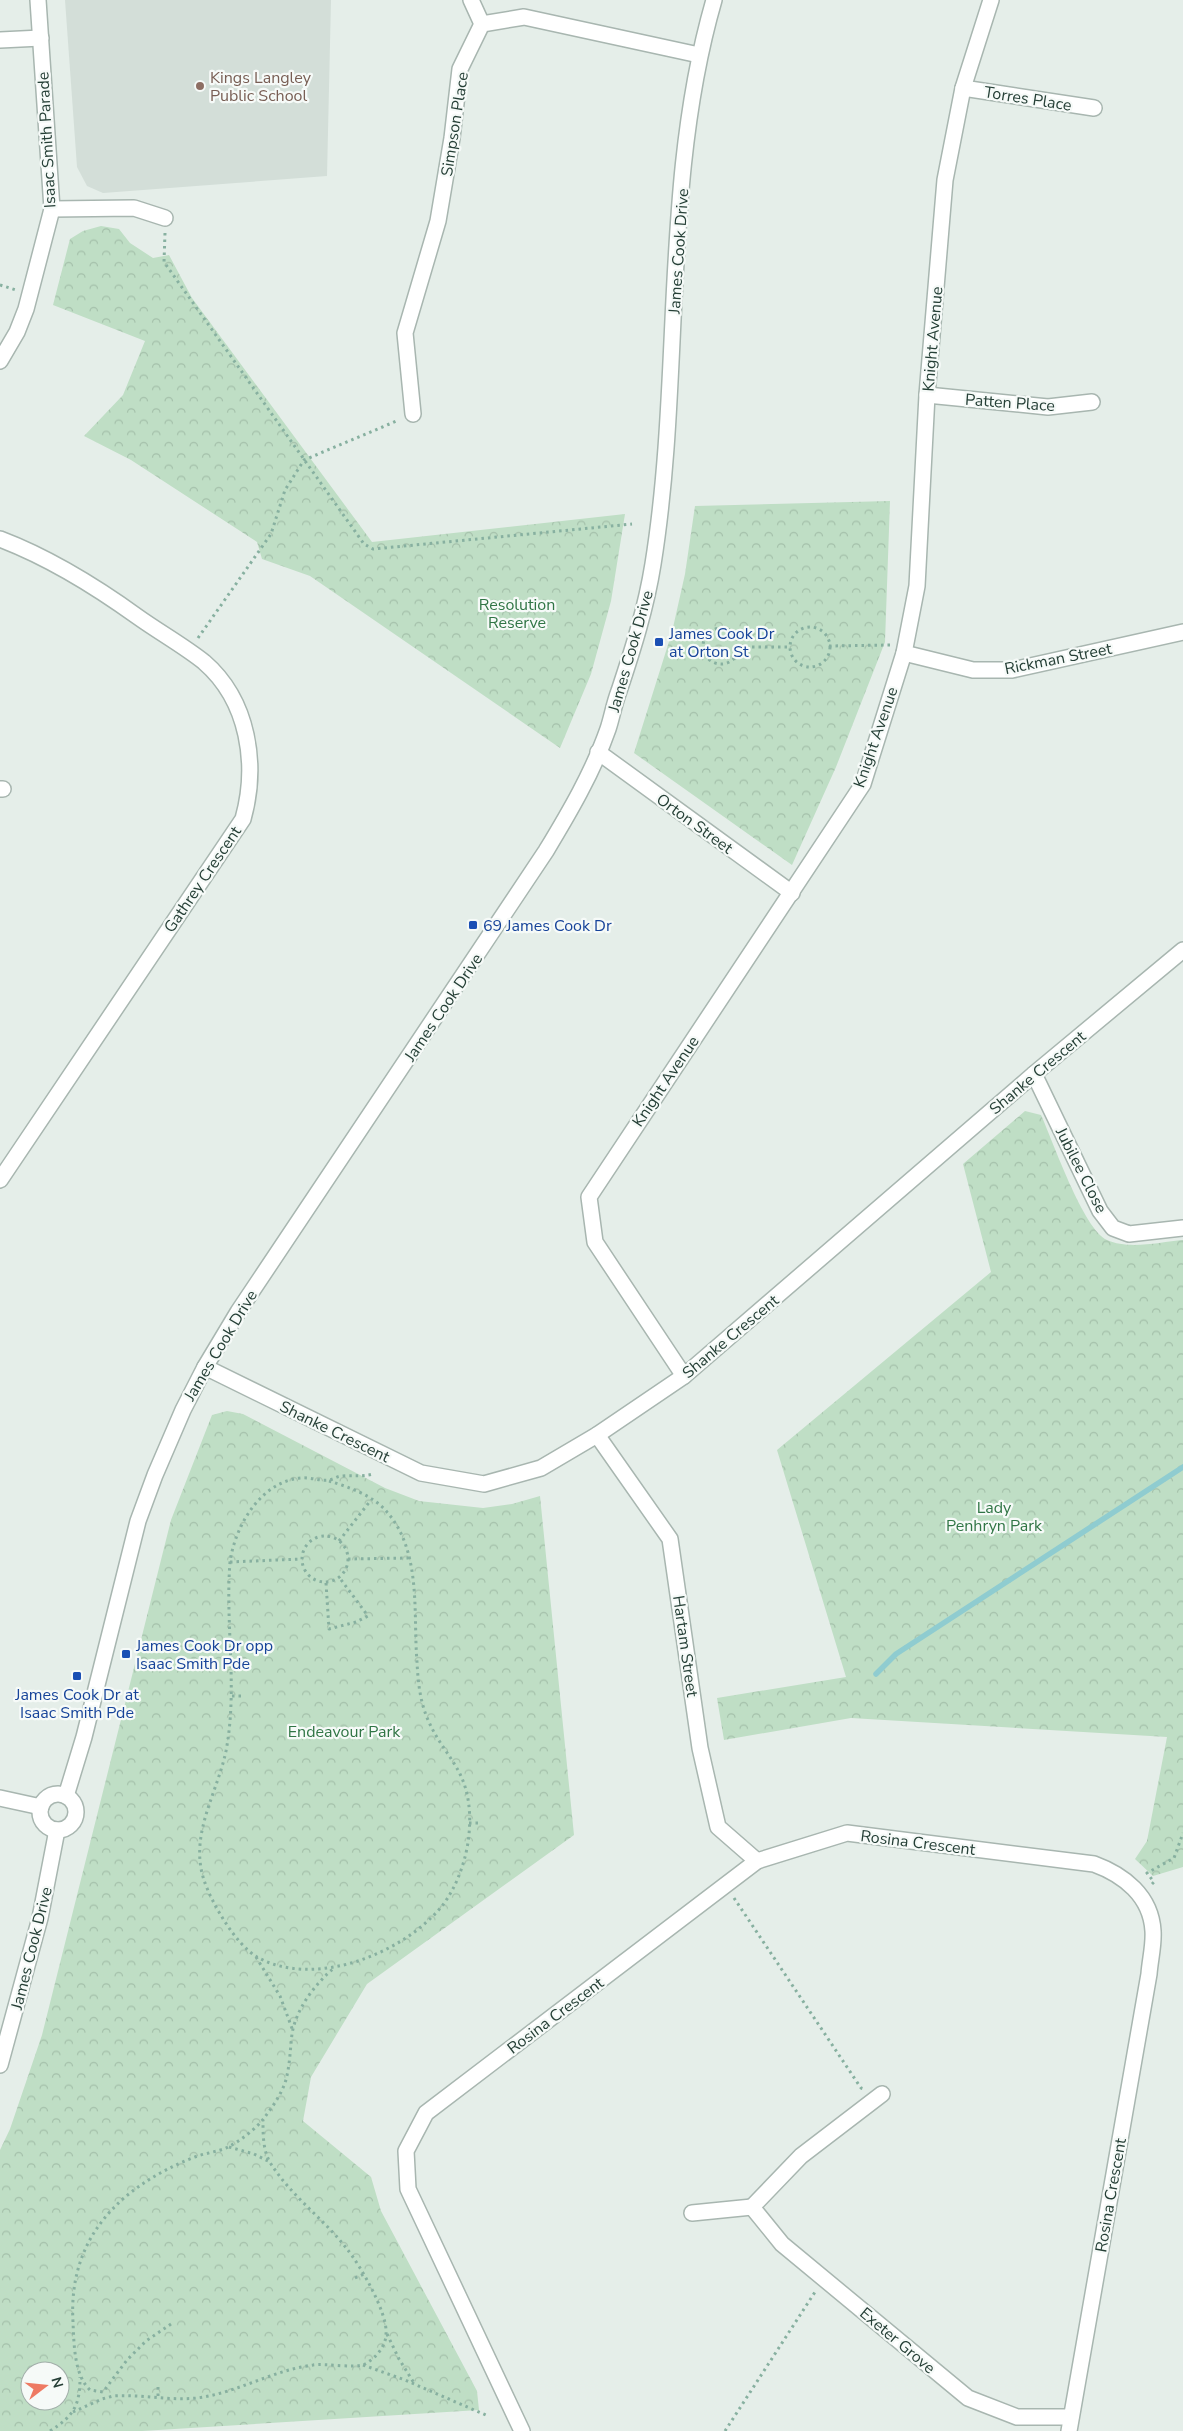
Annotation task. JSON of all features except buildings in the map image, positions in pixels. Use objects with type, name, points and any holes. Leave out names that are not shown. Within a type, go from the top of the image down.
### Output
[{"type":"street","name":"Isaac Smith Parade","points":[[0,361],[17,332],[26,308],[52,209],[38,0]]},
{"type":"street","points":[[471,0],[482,24],[524,17],[698,56]]},
{"type":"street","name":"James Cook Drive","points":[[66,1796],[84,1737],[138,1521],[168,1442],[205,1367],[243,1304],[546,851],[598,752],[608,729],[637,637],[654,557],[667,438],[679,218],[687,127],[698,56],[714,0]]},
{"type":"street","name":"Knight Avenue","points":[[684,1376],[595,1242],[589,1197],[863,784],[904,649],[917,586],[927,395],[945,180],[963,88],[990,0]]},
{"type":"street","name":"Simpson Place","points":[[413,414],[404,333],[438,220],[452,138],[460,69],[482,24]]},
{"type":"street","points":[[0,40],[41,38]]},
{"type":"street","name":"Torres Place","points":[[963,88],[1094,108]]},
{"type":"street","points":[[52,209],[134,208],[165,218]]},
{"type":"street","name":"Patten Place","points":[[927,395],[1048,407],[1092,402]]},
{"type":"street","name":"Gathrey Crescent","points":[[0,539],[53,562],[94,585],[204,662],[233,699],[243,720],[247,738],[250,776],[249,796],[243,819],[0,1180]]},
{"type":"street","name":"Rickman Street","points":[[904,649],[973,670],[1012,670],[1183,632]]},
{"type":"street","name":"Orton Street","points":[[598,752],[792,893]]},
{"type":"street","name":"Shanke Crescent","points":[[205,1367],[421,1473],[484,1484],[541,1468],[597,1435],[684,1376],[1034,1074],[1183,950]]},
{"type":"street","name":"Jubilee Close","points":[[1034,1074],[1100,1212],[1113,1228],[1129,1234],[1183,1228]]},
{"type":"street","name":"Hartam Street","points":[[597,1435],[670,1539],[700,1748],[718,1827],[757,1861]]},
{"type":"street","points":[[53,1795],[66,1796],[74,1805],[76,1815],[69,1826],[57,1830],[44,1824],[41,1818],[41,1807],[46,1799],[53,1795]]},
{"type":"street","points":[[0,1798],[41,1807]]},
{"type":"street","name":"James Cook Drive","points":[[0,2065],[40,1918],[57,1830]]},
{"type":"street","name":"Rosina Crescent","points":[[522,2431],[408,2189],[406,2151],[426,2113],[757,1861],[847,1833],[1094,1864],[1111,1870],[1126,1880],[1139,1894],[1148,1911],[1153,1931],[1149,1974],[1070,2424]]},
{"type":"street","points":[[692,2213],[752,2207],[801,2156],[882,2094]]},
{"type":"street","name":"Exeter Grove","points":[[752,2207],[782,2244],[968,2398],[1017,2417],[1070,2424]]},
{"type":"path","points":[[165,218],[164,262],[364,544],[373,549],[632,524]]},
{"type":"path","points":[[188,652],[271,534],[285,490],[304,460],[413,414]]},
{"type":"path","points":[[809,627],[821,630],[826,635],[830,646],[825,659],[814,666],[800,664],[791,654],[790,647],[793,635],[803,628],[809,627]]},
{"type":"path","points":[[724,628],[735,635],[739,647],[735,657],[721,664],[711,661],[707,657],[703,645],[704,640],[712,630],[724,628]]},
{"type":"path","points":[[830,646],[904,649]]},
{"type":"path","points":[[739,647],[790,647]]},
{"type":"path","points":[[329,1481],[337,1476],[365,1476],[372,1474]]},
{"type":"path","points":[[256,1956],[284,1966],[305,1970],[335,1968],[396,1943],[421,1928],[443,1905],[455,1885],[465,1857],[469,1823],[467,1794],[461,1776],[436,1736],[422,1701],[416,1658],[413,1582],[403,1538],[386,1510],[347,1487],[329,1481],[294,1479],[278,1486],[265,1495],[242,1522],[233,1544],[230,1562],[232,1696],[226,1750],[205,1817],[199,1856],[200,1869],[211,1898],[232,1930],[256,1956],[280,1996],[293,2031]]},
{"type":"path","points":[[339,1541],[371,1500]]},
{"type":"path","points":[[326,1536],[339,1541],[346,1548],[348,1559],[346,1568],[340,1577],[326,1583],[309,1577],[301,1559],[302,1551],[312,1540],[326,1536]]},
{"type":"path","points":[[348,1559],[408,1558]]},
{"type":"path","points":[[230,1562],[301,1559]]},
{"type":"path","points":[[326,1583],[329,1629],[356,1622],[368,1616],[340,1577]]},
{"type":"path","points":[[232,1696],[242,1696]]},
{"type":"path","points":[[469,1823],[479,1823]]},
{"type":"path","points":[[1139,1894],[1154,1882],[1147,1873],[1174,1858],[1183,1833]]},
{"type":"path","points":[[725,1886],[862,2088],[882,2094]]},
{"type":"path","points":[[73,2412],[79,2398],[80,2376],[73,2332],[73,2286],[79,2260],[90,2237],[109,2212],[131,2193],[156,2176],[192,2158],[228,2147],[263,2120],[279,2097],[284,2083],[293,2031],[312,1990],[335,1968]]},
{"type":"path","points":[[263,2120],[264,2144],[270,2162],[295,2196],[346,2248],[364,2274],[381,2311],[387,2332],[399,2360],[415,2384]]},
{"type":"path","points":[[228,2147],[254,2154],[270,2162]]},
{"type":"path","points":[[355,2278],[364,2274]]},
{"type":"path","points":[[725,2431],[823,2278]]},
{"type":"path","points":[[104,2398],[103,2392],[127,2360],[146,2341],[171,2324]]},
{"type":"path","points":[[363,2365],[376,2355],[385,2340],[387,2332]]},
{"type":"path","points":[[50,2431],[73,2412],[104,2398],[128,2395],[191,2398],[214,2394],[286,2370],[314,2364],[363,2365],[415,2384],[488,2416]]},
{"type":"path","points":[[80,2376],[90,2390],[103,2392]]},
{"type":"path","points":[[158,2386],[158,2396]]},
{"type":"shaded area","name":"Kings Langley Public School","points":[[65,0],[331,0],[327,176],[103,193],[87,186],[77,167]]},
{"type":"green space","name":"Resolution Reserve","points":[[101,226],[119,229],[130,243],[153,258],[169,255],[192,298],[372,542],[625,514],[611,601],[591,674],[560,748],[310,576],[262,559],[257,542],[131,460],[84,436],[123,395],[145,341],[53,305],[70,239],[83,231]]},
{"type":"green space","points":[[890,501],[885,642],[836,767],[792,865],[634,753],[672,632],[685,574],[695,506]]},
{"type":"green space","name":"Lady Penhryn Park","points":[[1025,1111],[1041,1115],[1079,1202],[1098,1233],[1107,1240],[1116,1243],[1135,1245],[1183,1240],[1183,1867],[1153,1876],[1135,1859],[1147,1841],[1167,1737],[851,1718],[724,1740],[717,1698],[846,1677],[777,1450],[991,1272],[963,1164]]},
{"type":"green space","name":"Endeavour Park","points":[[227,1411],[243,1414],[385,1488],[419,1501],[483,1508],[512,1504],[540,1496],[574,1835],[367,1984],[311,2077],[303,2121],[371,2177],[381,2211],[477,2391],[479,2410],[142,2431],[0,2431],[0,2150],[10,2129],[42,2035],[171,1520],[212,1415]]},
{"type":"waterway","points":[[876,1674],[896,1654],[1183,1467]]},
{"type":"place","name":"Kings Langley Public School","points":[[200,86]]},
{"type":"place","name":"James Cook Dr at Orton St","points":[[659,642]]},
{"type":"place","name":"69 James Cook Dr","points":[[473,925]]},
{"type":"place","name":"James Cook Dr opp Isaac Smith Pde","points":[[126,1654]]},
{"type":"place","name":"James Cook Dr at Isaac Smith Pde","points":[[77,1676]]}]
